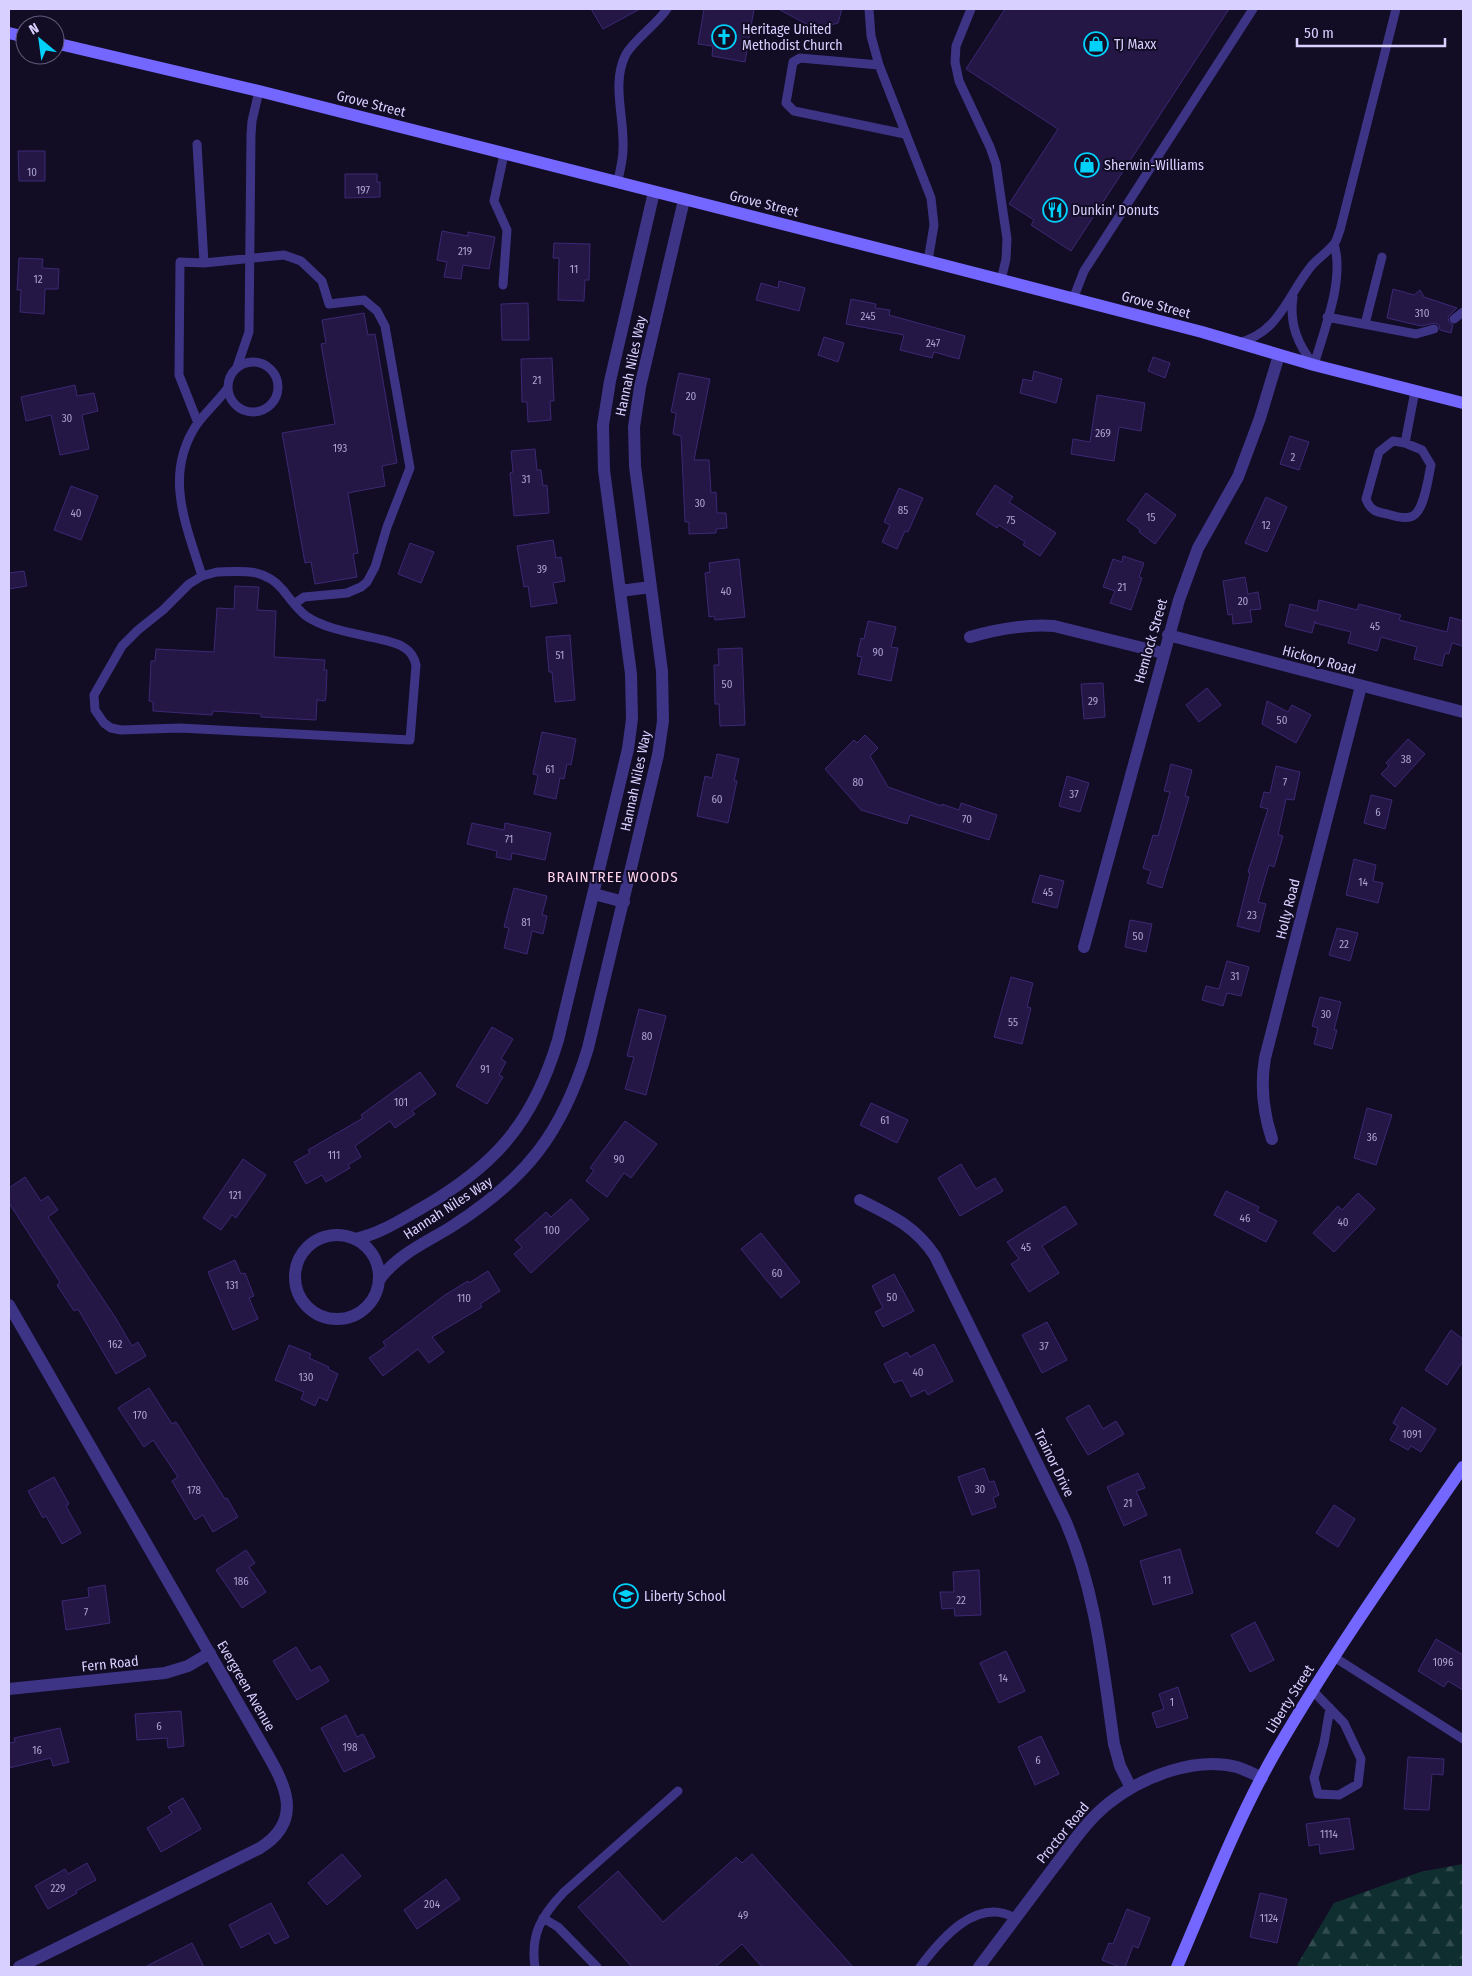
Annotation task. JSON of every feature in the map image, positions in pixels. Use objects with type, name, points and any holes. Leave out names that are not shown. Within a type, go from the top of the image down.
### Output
[{"type":"main road","name":"Grove Street","points":[[65,45],[259,91],[928,261],[1463,403]]},
{"type":"main road","name":"Liberty Street","points":[[1177,1967],[1262,1778],[1334,1658],[1463,1467]]},
{"type":"street","name":"Hannah Niles Way","points":[[654,192],[610,381],[603,425],[604,470],[631,674],[632,719],[628,749],[594,894],[550,1068],[529,1110],[513,1134],[487,1162],[452,1189],[387,1228],[354,1239],[338,1235],[325,1236],[311,1243],[306,1248],[295,1268],[295,1284],[300,1298],[310,1310],[323,1317],[337,1319],[358,1313],[369,1304],[376,1292],[378,1280],[394,1261],[449,1228],[496,1196],[528,1165],[547,1139],[572,1095],[584,1063],[658,755],[663,721],[661,663],[634,466],[634,427],[640,387],[684,200]]},
{"type":"street","name":"Hemlock Street","points":[[1084,947],[1163,653],[1184,585],[1198,548],[1238,477],[1260,418],[1279,355]]},
{"type":"street","points":[[620,591],[651,587]]},
{"type":"street","points":[[970,637],[1013,628],[1048,626],[1163,653]]},
{"type":"street","name":"Hickory Road","points":[[1168,635],[1463,712]]},
{"type":"street","name":"Holly Road","points":[[1272,1139],[1262,1097],[1265,1058],[1361,686]]},
{"type":"street","points":[[594,894],[624,902]]},
{"type":"street","name":"Trainor Drive","points":[[860,1200],[908,1225],[927,1244],[935,1256],[1062,1512],[1078,1553],[1092,1600],[1114,1744],[1120,1766],[1130,1788]]},
{"type":"street","points":[[354,1239],[371,1253],[377,1264],[378,1280]]},
{"type":"street","name":"Evergreen Avenue","points":[[9,1305],[256,1734],[284,1789],[287,1800],[287,1811],[282,1829],[277,1836],[260,1848],[19,1967]]},
{"type":"street","name":"Fern Road","points":[[9,1689],[165,1673],[188,1666],[210,1653]]},
{"type":"street","name":"Proctor Road","points":[[979,1967],[1087,1825],[1108,1803],[1130,1788],[1166,1772],[1196,1766],[1236,1767],[1262,1778]]},
{"type":"lane","points":[[617,183],[623,154],[619,93],[622,62],[628,52],[667,9]]},
{"type":"lane","points":[[868,9],[871,36],[879,64],[905,134],[928,185],[934,230],[928,261]]},
{"type":"lane","points":[[971,9],[956,46],[955,62],[959,81],[996,164],[1007,244],[1001,280]]},
{"type":"lane","points":[[1073,299],[1084,271],[1253,9]]},
{"type":"lane","points":[[1238,343],[1249,340],[1264,332],[1294,295],[1313,263],[1334,244],[1340,230],[1396,9]]},
{"type":"lane","points":[[879,64],[800,58],[792,62],[786,103],[794,111],[905,134]]},
{"type":"lane","points":[[237,367],[252,362],[268,367],[273,373],[277,380],[276,396],[266,408],[250,412],[242,410],[234,405],[228,389],[228,381],[237,367],[249,332],[251,135],[252,121],[259,91]]},
{"type":"lane","points":[[197,144],[204,263]]},
{"type":"lane","points":[[503,285],[507,230],[494,201],[504,154]]},
{"type":"lane","points":[[1314,365],[1338,278],[1338,262],[1334,244]]},
{"type":"lane","points":[[198,423],[179,375],[180,262],[204,263],[284,255],[301,261],[322,281],[329,304],[364,300],[377,310],[385,326],[410,468],[387,527],[375,567],[367,582],[347,593],[304,597],[294,604]]},
{"type":"lane","points":[[1365,324],[1382,257]]},
{"type":"lane","points":[[1294,295],[1291,314],[1295,331],[1302,348],[1314,365]]},
{"type":"lane","points":[[1454,319],[1463,312]]},
{"type":"lane","points":[[1327,317],[1416,334],[1434,329]]},
{"type":"lane","points":[[202,576],[183,514],[179,484],[183,452],[198,423],[228,389]]},
{"type":"lane","points":[[1406,443],[1415,391]]},
{"type":"lane","points":[[1393,441],[1406,443],[1422,450],[1431,465],[1421,509],[1416,516],[1408,518],[1376,512],[1369,506],[1366,499],[1379,452],[1393,441]]},
{"type":"lane","points":[[217,572],[260,573],[274,581],[294,604],[304,614],[319,622],[396,643],[404,646],[411,652],[415,658],[417,672],[410,740],[180,728],[121,730],[111,728],[104,723],[95,710],[94,695],[116,654],[134,633],[163,610],[189,584],[202,576],[217,572]]},
{"type":"lane","points":[[1334,1658],[1463,1739]]},
{"type":"lane","points":[[1313,1691],[1330,1708],[1344,1723],[1361,1759],[1358,1784],[1339,1795],[1318,1794],[1314,1778],[1324,1743],[1330,1708]]},
{"type":"lane","points":[[535,1967],[533,1957],[535,1937],[543,1918],[564,1892],[678,1791]]},
{"type":"lane","points":[[920,1967],[942,1939],[970,1919],[992,1911],[1015,1918]]},
{"type":"lane","points":[[543,1918],[558,1926],[597,1967]]},
{"type":"green space","points":[[1463,1864],[1463,1967],[1300,1967],[1297,1965],[1334,1903],[1420,1872]]},
{"type":"building","points":[[591,9],[640,9],[603,29]]},
{"type":"building","name":"Heritage United Methodist Church","points":[[704,9],[754,9],[745,62],[712,56],[713,46],[698,44]]},
{"type":"building","points":[[778,9],[842,9],[838,23],[816,29]]},
{"type":"building","points":[[1005,9],[1229,9],[1071,251],[1031,225],[1034,220],[1009,204],[1058,129],[966,69]]},
{"type":"building","points":[[18,151],[45,151],[45,181],[19,181]]},
{"type":"building","points":[[345,174],[377,174],[377,182],[380,182],[380,197],[345,198]]},
{"type":"building","points":[[442,231],[468,236],[468,232],[495,237],[489,269],[463,265],[461,279],[444,277],[447,262],[437,260]]},
{"type":"building","points":[[554,243],[590,244],[589,280],[585,280],[584,301],[558,300],[559,258],[553,258]]},
{"type":"building","points":[[19,258],[43,259],[42,268],[59,269],[58,289],[45,289],[44,314],[20,312],[21,290],[17,290]]},
{"type":"building","points":[[779,281],[805,288],[799,311],[756,300],[761,283],[778,288]]},
{"type":"building","points":[[1393,289],[1414,295],[1420,290],[1424,297],[1457,308],[1448,317],[1449,322],[1453,325],[1451,333],[1440,330],[1439,325],[1435,323],[1421,326],[1387,318]]},
{"type":"building","points":[[851,299],[876,304],[875,308],[890,310],[889,315],[965,336],[959,359],[934,352],[932,358],[900,350],[904,335],[846,324]]},
{"type":"building","points":[[528,303],[529,340],[502,340],[501,304]]},
{"type":"building","points":[[364,313],[368,335],[375,334],[397,463],[382,466],[385,486],[348,493],[358,553],[353,554],[357,577],[315,584],[311,562],[305,563],[282,433],[335,424],[321,344],[326,343],[322,320]]},
{"type":"building","points":[[824,337],[844,343],[838,362],[818,355]]},
{"type":"building","points":[[1153,357],[1170,363],[1165,378],[1148,371]]},
{"type":"building","points":[[552,358],[554,401],[550,401],[551,420],[528,422],[527,402],[522,402],[521,359]]},
{"type":"building","points":[[1034,371],[1062,379],[1056,403],[1020,393],[1023,379],[1032,381]]},
{"type":"building","points":[[679,373],[710,379],[694,460],[709,460],[711,493],[716,492],[717,513],[726,513],[727,528],[716,529],[716,533],[689,534],[689,522],[685,522],[681,436],[673,434],[676,413],[671,412]]},
{"type":"building","points":[[75,385],[77,396],[94,393],[98,411],[82,415],[89,449],[60,455],[51,415],[26,421],[21,397]]},
{"type":"building","points":[[1097,395],[1145,403],[1141,431],[1119,427],[1114,461],[1071,454],[1073,439],[1090,442]]},
{"type":"building","points":[[1290,436],[1309,442],[1299,470],[1280,464]]},
{"type":"building","points":[[535,449],[537,470],[541,470],[543,486],[547,485],[549,513],[514,516],[510,473],[513,472],[511,451]]},
{"type":"building","points":[[995,485],[1013,497],[1009,502],[1056,533],[1040,556],[1023,545],[1025,542],[999,525],[997,528],[976,514]]},
{"type":"building","points":[[71,486],[98,496],[81,540],[54,530]]},
{"type":"building","points":[[899,488],[923,498],[908,532],[905,531],[897,549],[882,542],[890,525],[884,522]]},
{"type":"building","points":[[1146,493],[1176,515],[1155,544],[1127,520]]},
{"type":"building","points":[[1266,497],[1287,507],[1267,552],[1245,543]]},
{"type":"building","points":[[553,540],[556,558],[561,557],[565,581],[553,583],[557,603],[531,607],[528,586],[524,587],[517,546]]},
{"type":"building","points":[[410,543],[434,552],[421,583],[398,574]]},
{"type":"building","points":[[1123,556],[1144,563],[1139,577],[1142,578],[1131,610],[1110,603],[1115,591],[1103,587],[1113,559],[1122,562]]},
{"type":"building","points":[[739,559],[745,617],[715,620],[714,616],[709,617],[705,573],[710,572],[709,563]]},
{"type":"building","points":[[24,571],[27,586],[9,589],[9,573]]},
{"type":"building","points":[[1245,577],[1248,594],[1258,592],[1261,609],[1250,610],[1252,622],[1233,624],[1232,614],[1228,615],[1223,581]]},
{"type":"building","points":[[235,586],[259,587],[257,610],[276,611],[274,657],[325,660],[324,670],[327,670],[326,696],[325,701],[317,700],[316,720],[261,717],[261,714],[213,711],[212,715],[153,711],[153,702],[149,701],[151,661],[155,661],[156,649],[214,652],[217,608],[234,609]]},
{"type":"building","points":[[1319,600],[1357,610],[1359,604],[1401,615],[1399,620],[1447,632],[1450,617],[1463,621],[1463,646],[1452,643],[1449,654],[1445,653],[1442,666],[1414,659],[1417,647],[1381,637],[1377,651],[1348,643],[1351,632],[1315,623],[1315,621],[1312,633],[1285,626],[1290,604],[1317,611]]},
{"type":"building","points":[[868,621],[896,627],[891,647],[898,648],[891,681],[858,674],[862,657],[857,656],[861,638],[864,639]]},
{"type":"building","points":[[570,635],[575,700],[555,702],[552,672],[549,672],[546,637]]},
{"type":"building","points":[[742,648],[745,725],[720,726],[719,704],[715,704],[714,665],[719,665],[718,649]]},
{"type":"building","points":[[1103,683],[1105,717],[1084,719],[1081,684]]},
{"type":"building","points":[[1207,688],[1221,705],[1199,722],[1186,705]]},
{"type":"building","points":[[1267,701],[1288,712],[1292,705],[1311,715],[1296,743],[1262,724]]},
{"type":"building","points":[[542,732],[576,739],[571,765],[567,764],[564,779],[560,778],[556,799],[534,794],[538,775],[533,774]]},
{"type":"building","points":[[865,735],[878,748],[870,756],[888,787],[942,806],[942,804],[959,810],[961,803],[997,815],[989,840],[910,815],[907,824],[861,810],[825,769],[854,740],[857,743]]},
{"type":"building","points":[[1408,739],[1425,754],[1395,787],[1381,774],[1389,766],[1386,763]]},
{"type":"building","points":[[717,754],[739,759],[734,781],[737,781],[728,823],[697,816],[705,776],[712,778]]},
{"type":"building","points":[[1171,764],[1192,770],[1185,796],[1189,797],[1162,888],[1147,883],[1151,871],[1143,868],[1153,835],[1158,836],[1170,792],[1164,791]]},
{"type":"building","points":[[1276,766],[1300,772],[1294,800],[1286,799],[1278,835],[1283,836],[1274,867],[1269,865],[1258,902],[1266,904],[1259,932],[1237,926],[1250,873],[1248,872],[1268,809],[1260,807],[1264,792],[1270,793]]},
{"type":"building","points":[[1067,776],[1089,783],[1080,812],[1059,806]]},
{"type":"building","points":[[1371,795],[1392,800],[1385,829],[1364,823]]},
{"type":"building","points":[[472,823],[504,830],[505,823],[551,833],[545,860],[512,853],[511,860],[496,857],[497,851],[467,844]]},
{"type":"building","points":[[1354,859],[1376,865],[1373,881],[1383,883],[1378,903],[1346,895]]},
{"type":"building","points":[[1040,875],[1064,881],[1057,908],[1032,902]]},
{"type":"building","points":[[514,888],[547,896],[542,915],[547,916],[543,934],[532,931],[527,954],[504,948],[509,928],[504,927]]},
{"type":"building","points":[[1130,920],[1152,924],[1146,952],[1125,947]]},
{"type":"building","points":[[1337,928],[1358,933],[1350,961],[1329,955]]},
{"type":"building","points":[[1227,961],[1249,967],[1241,996],[1227,993],[1223,1006],[1202,1000],[1206,986],[1219,989]]},
{"type":"building","points":[[1011,977],[1033,983],[1027,1007],[1031,1008],[1022,1044],[994,1037]]},
{"type":"building","points":[[1320,997],[1341,1002],[1334,1030],[1337,1030],[1332,1049],[1314,1044],[1318,1028],[1312,1026]]},
{"type":"building","points":[[639,1009],[666,1016],[646,1095],[625,1089],[634,1057],[627,1056]]},
{"type":"building","points":[[492,1027],[513,1039],[501,1059],[506,1062],[499,1075],[503,1077],[487,1104],[456,1086]]},
{"type":"building","points":[[420,1072],[436,1094],[412,1111],[415,1114],[395,1128],[390,1121],[355,1146],[361,1157],[348,1165],[350,1168],[326,1182],[322,1175],[306,1184],[294,1162],[310,1153],[308,1150],[363,1118],[361,1115]]},
{"type":"building","points":[[871,1103],[908,1120],[897,1143],[860,1125]]},
{"type":"building","points":[[1367,1108],[1392,1115],[1376,1165],[1354,1158]]},
{"type":"building","points":[[625,1121],[657,1144],[631,1178],[624,1173],[607,1197],[586,1181],[594,1170],[590,1168]]},
{"type":"building","points":[[243,1159],[266,1175],[236,1218],[232,1215],[221,1230],[203,1218]]},
{"type":"building","points":[[961,1164],[976,1189],[995,1178],[1003,1191],[960,1216],[938,1178]]},
{"type":"building","points":[[25,1177],[41,1201],[48,1196],[58,1210],[48,1217],[115,1317],[132,1346],[138,1342],[146,1356],[116,1374],[78,1309],[74,1311],[57,1285],[60,1282],[9,1203],[9,1188]]},
{"type":"building","points":[[1226,1191],[1259,1207],[1257,1211],[1277,1221],[1266,1242],[1214,1215]]},
{"type":"building","points":[[1358,1193],[1375,1209],[1334,1252],[1313,1233],[1338,1206],[1342,1210]]},
{"type":"building","points":[[571,1199],[589,1219],[531,1273],[514,1254],[522,1247],[515,1240],[546,1212],[551,1217]]},
{"type":"building","points":[[1065,1206],[1077,1224],[1042,1246],[1059,1273],[1029,1292],[1011,1264],[1019,1259],[1007,1242]]},
{"type":"building","points":[[761,1233],[800,1282],[781,1298],[741,1249]]},
{"type":"building","points":[[235,1260],[241,1274],[245,1273],[254,1296],[249,1298],[258,1319],[233,1330],[208,1272]]},
{"type":"building","points":[[488,1271],[500,1291],[480,1304],[482,1307],[432,1337],[444,1352],[429,1363],[418,1349],[383,1376],[369,1358],[386,1346],[383,1342],[445,1295]]},
{"type":"building","points":[[894,1274],[914,1311],[883,1327],[875,1312],[883,1308],[872,1286]]},
{"type":"building","points":[[1047,1322],[1067,1360],[1042,1373],[1022,1335]]},
{"type":"building","points":[[1451,1330],[1463,1339],[1463,1361],[1447,1385],[1425,1370]]},
{"type":"building","points":[[934,1344],[953,1381],[928,1395],[925,1390],[911,1397],[902,1380],[894,1383],[884,1364],[907,1352],[910,1357]]},
{"type":"building","points":[[289,1345],[311,1354],[309,1358],[329,1367],[328,1369],[338,1374],[327,1401],[319,1397],[315,1406],[301,1399],[304,1392],[275,1380]]},
{"type":"building","points":[[149,1388],[172,1424],[176,1422],[238,1517],[213,1532],[203,1515],[195,1520],[172,1481],[178,1477],[153,1440],[144,1447],[118,1408]]},
{"type":"building","points":[[1089,1405],[1103,1429],[1116,1421],[1124,1434],[1088,1455],[1066,1418]]},
{"type":"building","points":[[1402,1407],[1436,1429],[1421,1452],[1411,1446],[1408,1450],[1390,1440],[1398,1426],[1393,1423]]},
{"type":"building","points":[[984,1468],[989,1482],[994,1481],[999,1495],[993,1498],[996,1507],[972,1515],[958,1477]]},
{"type":"building","points":[[1138,1473],[1145,1488],[1136,1491],[1147,1515],[1124,1526],[1107,1487]]},
{"type":"building","points":[[54,1477],[69,1504],[66,1506],[81,1533],[62,1544],[46,1516],[43,1518],[28,1491]]},
{"type":"building","points":[[1334,1505],[1355,1519],[1338,1547],[1316,1533]]},
{"type":"building","points":[[1180,1549],[1193,1593],[1153,1605],[1140,1561]]},
{"type":"building","points":[[246,1550],[255,1563],[249,1567],[266,1592],[242,1608],[216,1570]]},
{"type":"building","points":[[979,1570],[981,1615],[955,1616],[954,1608],[942,1609],[940,1592],[954,1592],[953,1572]]},
{"type":"building","points":[[105,1585],[110,1623],[66,1630],[62,1601],[89,1597],[88,1588]]},
{"type":"building","points":[[1255,1622],[1274,1660],[1250,1672],[1231,1635]]},
{"type":"building","points":[[1436,1639],[1463,1655],[1463,1690],[1448,1681],[1444,1687],[1418,1671]]},
{"type":"building","points":[[296,1647],[311,1671],[320,1666],[329,1681],[297,1700],[273,1661]]},
{"type":"building","points":[[1006,1651],[1025,1691],[999,1703],[980,1663]]},
{"type":"building","points":[[1178,1687],[1188,1718],[1157,1728],[1152,1713],[1164,1709],[1159,1694]]},
{"type":"building","points":[[181,1711],[184,1746],[168,1748],[167,1738],[137,1740],[135,1714]]},
{"type":"building","points":[[346,1715],[357,1737],[363,1734],[375,1757],[344,1772],[321,1728]]},
{"type":"building","points":[[60,1728],[69,1762],[53,1766],[51,1758],[9,1768],[9,1743],[15,1742],[14,1738]]},
{"type":"building","points":[[1041,1736],[1059,1774],[1035,1785],[1018,1747]]},
{"type":"building","points":[[1408,1757],[1444,1759],[1443,1775],[1432,1774],[1429,1810],[1404,1809]]},
{"type":"building","points":[[183,1798],[201,1829],[161,1852],[147,1828],[172,1813],[168,1807]]},
{"type":"building","points":[[1349,1818],[1354,1849],[1320,1854],[1319,1844],[1309,1846],[1306,1824]]},
{"type":"building","points":[[342,1854],[361,1876],[327,1905],[308,1883]]},
{"type":"building","points":[[752,1854],[853,1967],[762,1967],[742,1944],[715,1967],[632,1967],[578,1907],[618,1871],[663,1922],[736,1857],[742,1863]]},
{"type":"building","points":[[87,1863],[96,1880],[48,1909],[35,1886],[65,1869],[68,1874]]},
{"type":"building","points":[[446,1879],[460,1899],[417,1929],[404,1910]]},
{"type":"building","points":[[1260,1893],[1287,1899],[1277,1943],[1250,1937]]},
{"type":"building","points":[[271,1903],[289,1937],[275,1944],[269,1933],[241,1948],[229,1925]]},
{"type":"building","points":[[1127,1909],[1150,1918],[1138,1948],[1133,1946],[1125,1967],[1120,1967],[1102,1960],[1109,1943],[1113,1944]]},
{"type":"building","points":[[192,1943],[204,1967],[145,1967]]},
{"type":"place","name":"Heritage United Methodist Church","points":[[724,37]]},
{"type":"place","name":"TJ Maxx","points":[[1096,44]]},
{"type":"place","name":"Sherwin-Williams","points":[[1087,165]]},
{"type":"place","name":"Dunkin' Donuts","points":[[1055,210]]},
{"type":"place","name":"Liberty School","points":[[626,1596]]},
{"type":"district","name":"BRAINTREE WOODS","points":[[613,877]]}]
